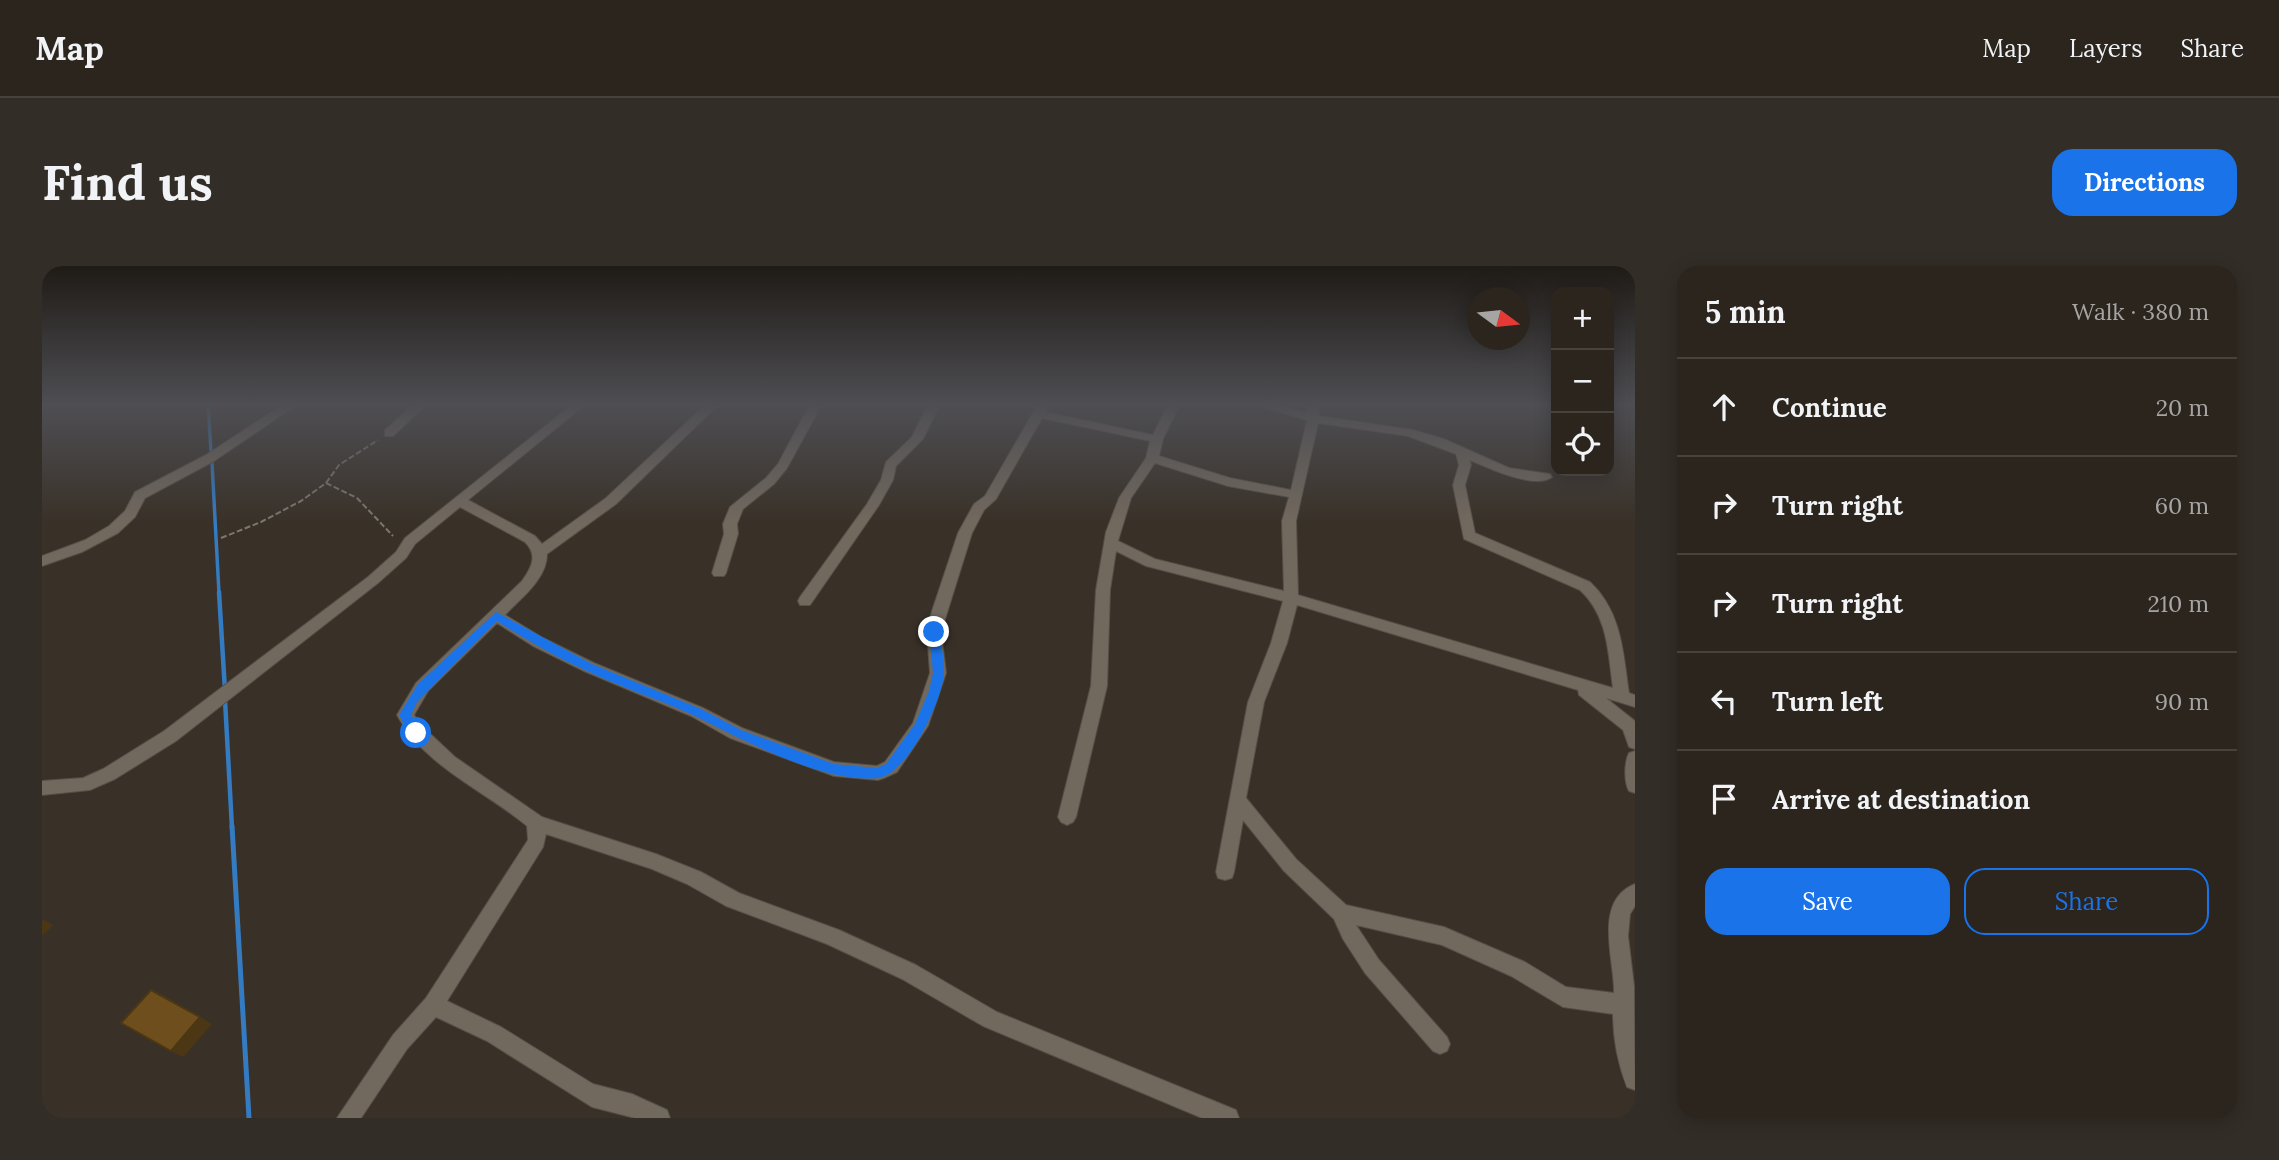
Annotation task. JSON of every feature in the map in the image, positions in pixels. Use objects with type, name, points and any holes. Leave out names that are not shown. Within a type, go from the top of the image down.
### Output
[{"type":"street","points":[[42,561],[83,546],[116,526],[130,516],[134,501],[140,495],[232,444]]},
{"type":"street","points":[[42,788],[84,785],[109,774],[170,736],[373,580],[401,555],[411,541],[531,444]]},
{"type":"street","points":[[540,552],[611,501],[671,444]]},
{"type":"street","points":[[719,573],[731,534],[730,524],[737,507],[770,481],[794,444]]},
{"type":"street","points":[[805,601],[873,505],[887,480],[890,465],[912,444]]},
{"type":"street","points":[[496,616],[538,642],[589,667],[697,712],[736,733],[834,769],[878,773],[891,767],[920,726],[938,673],[934,632],[965,533],[979,507],[990,499],[1021,444]]},
{"type":"street","points":[[1067,817],[1099,686],[1103,590],[1111,543],[1125,498],[1152,458],[1156,444]]},
{"type":"street","points":[[1225,872],[1256,702],[1279,643],[1291,599],[1289,521],[1309,444]]},
{"type":"street","points":[[1438,444],[1506,472],[1546,477]]},
{"type":"street","points":[[1111,543],[1151,563],[1291,599],[1574,685],[1629,699],[1608,615],[1601,600],[1585,586],[1469,536],[1459,485],[1465,465],[1462,453]]},
{"type":"street","points":[[1152,458],[1228,482],[1297,495]]},
{"type":"street","points":[[459,502],[530,539],[539,546],[540,552],[537,571],[496,616],[422,687],[405,715],[416,733],[433,751],[522,810],[536,823],[656,862],[694,878],[733,900],[832,937],[909,972],[990,1019],[1228,1118]]},
{"type":"street","points":[[1574,685],[1630,726],[1635,742]]},
{"type":"street","points":[[1635,758],[1635,786]]},
{"type":"street","points":[[1237,800],[1290,865],[1341,913],[1350,937],[1376,973],[1440,1044]]},
{"type":"street","points":[[348,1118],[393,1051],[433,1005],[537,841],[536,823]]},
{"type":"street","points":[[1635,893],[1628,898],[1622,911],[1617,935],[1624,1005],[1623,1029],[1635,1079]]},
{"type":"street","points":[[1341,913],[1444,936],[1518,969],[1563,998],[1624,1005]]},
{"type":"street","points":[[433,1005],[494,1034],[585,1092],[600,1099],[632,1105],[659,1118]]},
{"type":"path","points":[[221,538],[262,522],[326,483],[329,476],[347,460],[373,444]]},
{"type":"path","points":[[326,483],[356,498],[393,536]]},
{"type":"building","points":[[151,990],[200,1017],[171,1051],[121,1023]]},
{"type":"waterway","points":[[211,444],[211,451]]},
{"type":"waterway","points":[[212,463],[219,593]]},
{"type":"waterway","points":[[219,592],[225,691]]},
{"type":"waterway","points":[[225,700],[232,828]]},
{"type":"waterway","points":[[232,826],[249,1118]]},
{"type":"route","points":[[416,733],[405,715],[412,700],[422,687],[496,616],[538,642],[589,667],[654,697],[697,712],[736,733],[834,769],[878,773],[891,767],[904,750],[920,726],[934,691],[938,673],[934,632]]}]
